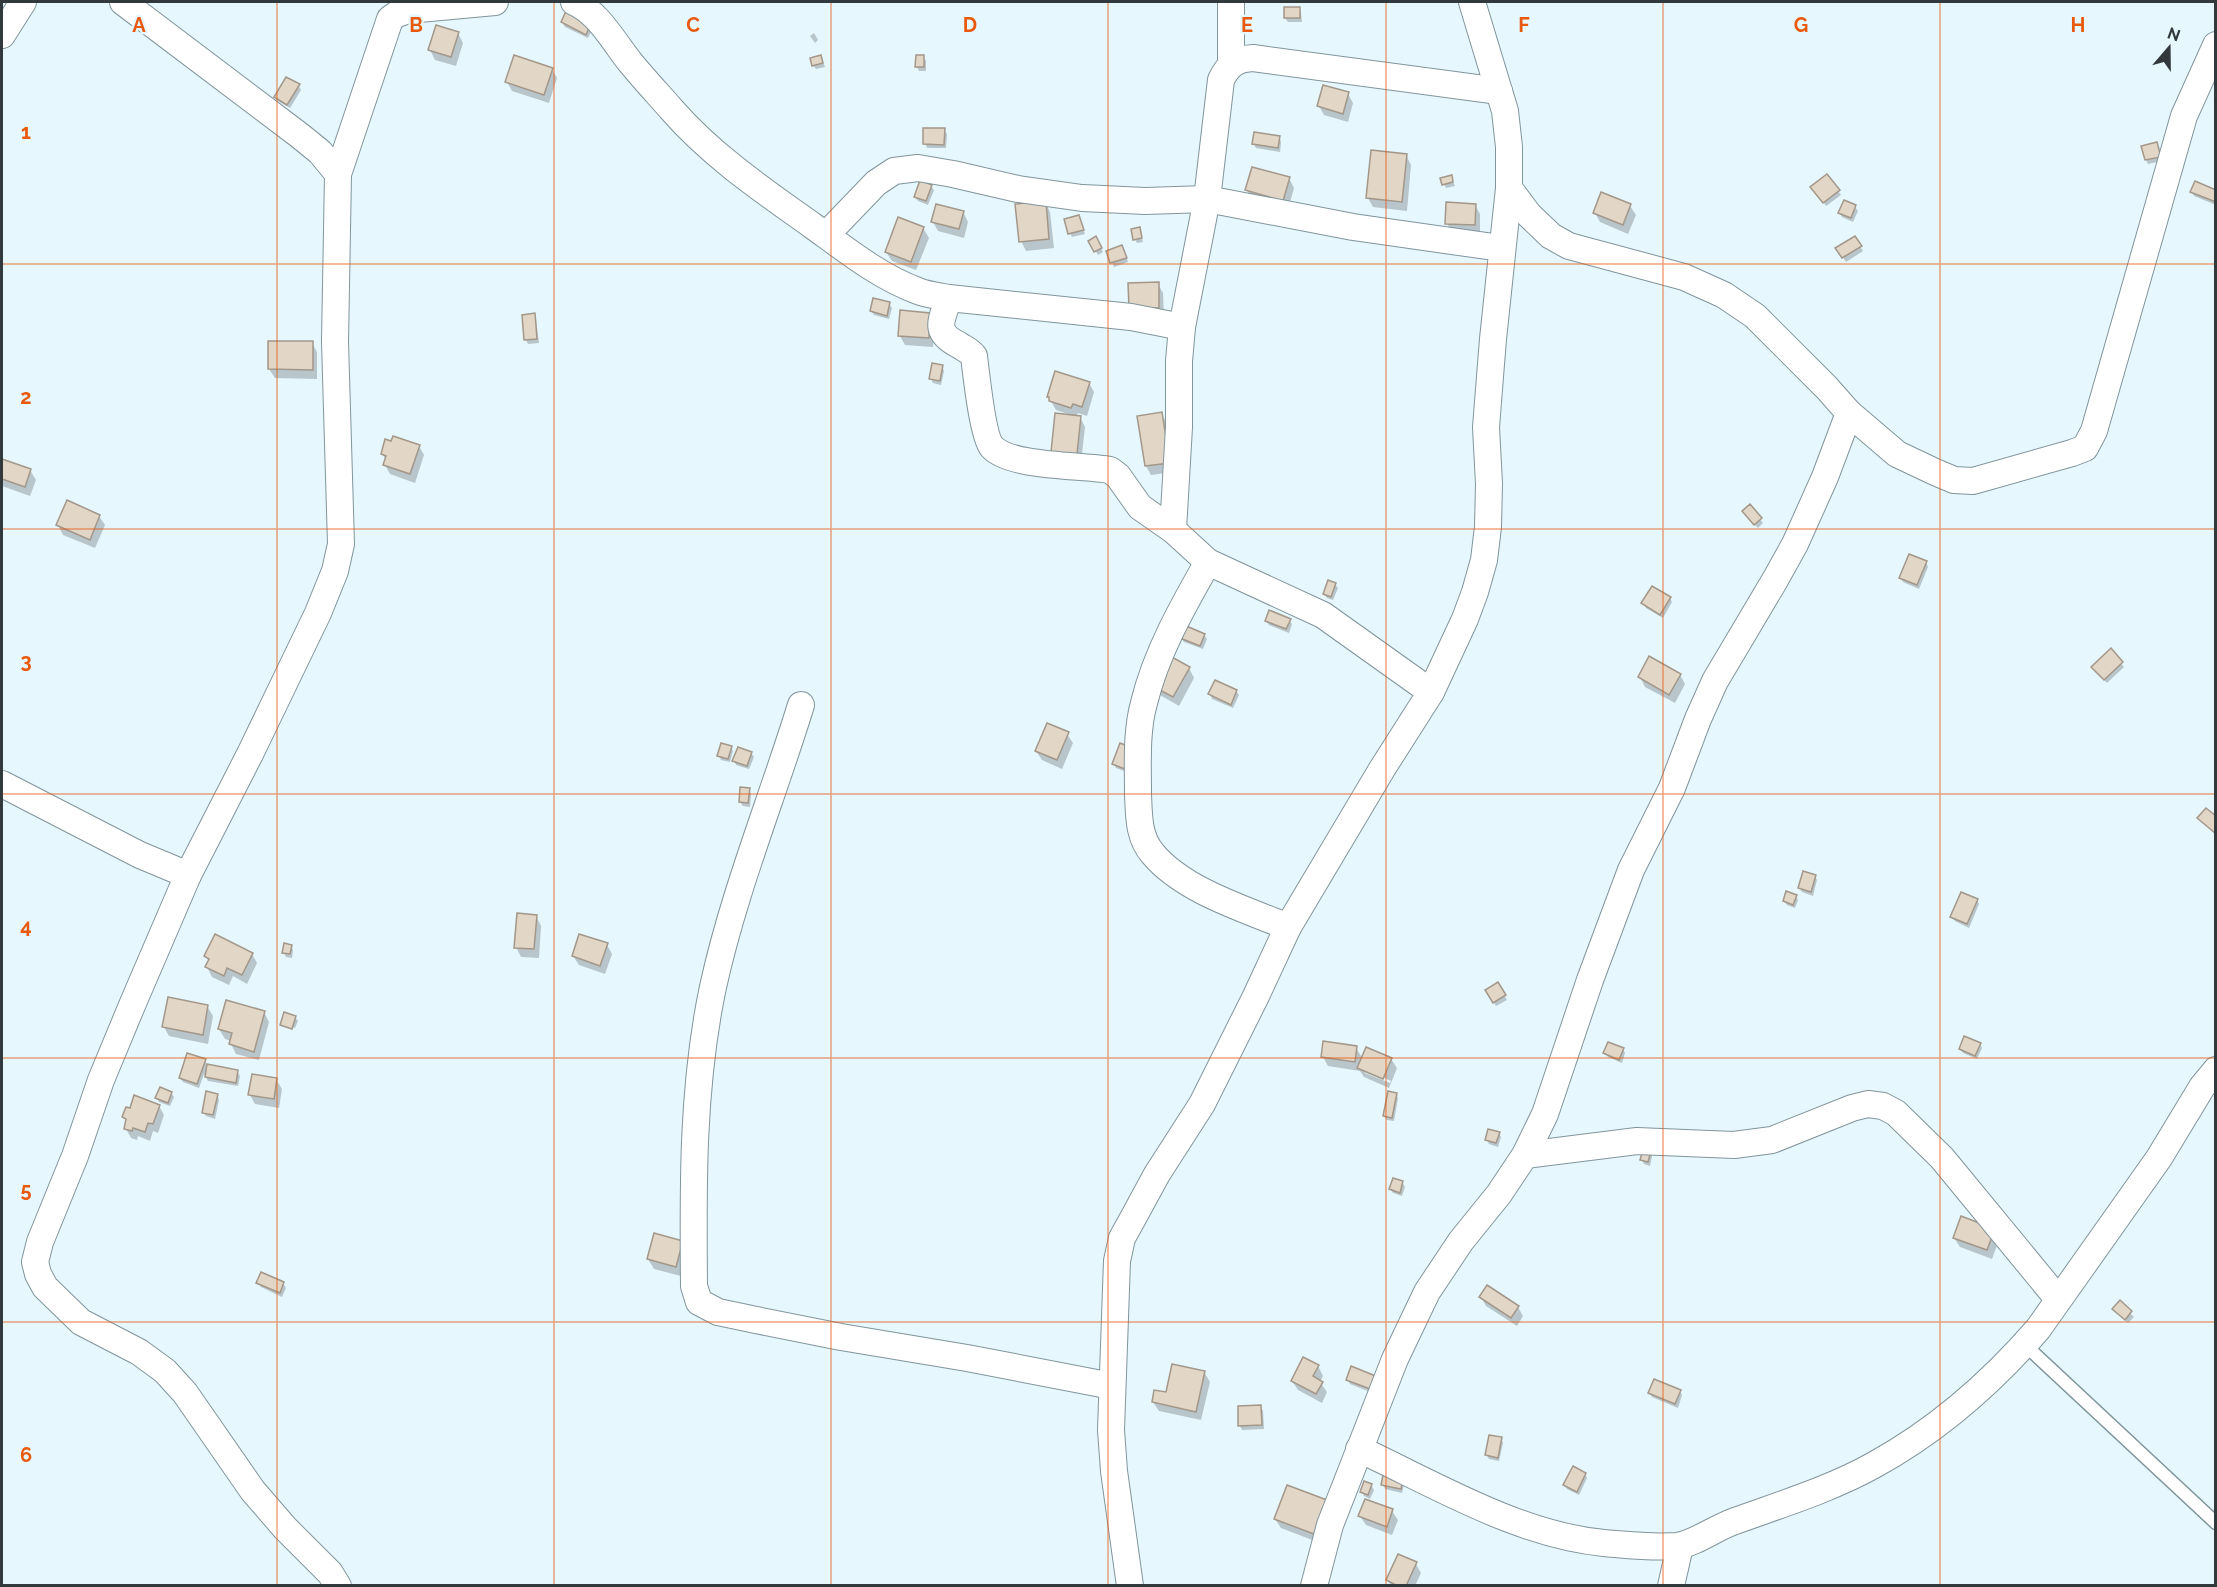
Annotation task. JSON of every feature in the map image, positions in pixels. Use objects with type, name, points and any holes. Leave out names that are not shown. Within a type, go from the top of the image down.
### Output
[{"type":"street","points":[[2,35],[23,2]]},
{"type":"street","points":[[123,2],[299,135],[320,152],[338,174]]},
{"type":"street","points":[[338,1586],[330,1573],[285,1528],[253,1491],[184,1393],[165,1371],[139,1352],[81,1322],[45,1287],[35,1262],[40,1242],[75,1156],[101,1080],[188,875],[318,613],[334,571],[341,544],[335,342],[338,174],[390,19],[408,10],[495,2]]},
{"type":"street","points":[[574,2],[580,4],[597,20],[631,64],[694,133],[759,187],[826,235],[903,285],[921,292],[949,298],[1131,317],[1182,327]]},
{"type":"street","points":[[1231,2],[1231,64]]},
{"type":"street","points":[[1130,1586],[1114,1471],[1111,1430],[1117,1261],[1122,1238],[1157,1174],[1202,1104],[1288,927],[1382,769],[1431,692],[1465,619],[1484,560],[1488,527],[1489,484],[1486,427],[1501,248],[1509,188],[1509,147],[1505,111],[1472,2]]},
{"type":"street","points":[[1509,188],[1529,215],[1551,236],[1569,246],[1684,277],[1724,296],[1755,316],[1849,413],[1897,454],[1954,480],[1973,481],[2085,448],[2094,431],[2184,116],[2216,45]]},
{"type":"street","points":[[1173,530],[1182,327],[1207,199],[1221,80],[1231,64],[1240,59],[1253,58],[1499,91]]},
{"type":"street","points":[[826,235],[876,183],[894,171],[918,168],[1018,189],[1082,198],[1145,201],[1207,199],[1353,226],[1501,248]]},
{"type":"street","points":[[949,298],[940,323],[941,328],[946,339],[971,352],[974,356],[988,441],[993,448],[1016,460],[1110,470],[1118,476],[1140,507],[1173,530],[1208,562],[1323,615],[1431,692]]},
{"type":"street","points":[[1314,1586],[1330,1525],[1395,1359],[1427,1292],[1461,1241],[1499,1194],[1525,1155],[1545,1114],[1590,980],[1631,870],[1672,788],[1715,681],[1795,544],[1825,477],[1849,413]]},
{"type":"street","points":[[1208,562],[1178,616],[1144,702],[1140,722],[1138,781],[1141,832],[1145,845],[1175,874],[1207,892],[1288,927]]},
{"type":"street","points":[[801,705],[726,933],[713,989],[703,1048],[692,1180],[694,1286],[699,1302],[718,1312],[756,1320],[1112,1386]]},
{"type":"street","points":[[2,784],[140,855],[188,875]]},
{"type":"street","points":[[1359,1449],[1475,1504],[1533,1528],[1602,1543],[1680,1546],[1722,1526],[1812,1493],[1873,1465],[1917,1438],[1959,1407],[2024,1344],[2158,1158],[2216,1070]]},
{"type":"street","points":[[1525,1155],[1637,1142],[1734,1145],[1772,1140],[1860,1106],[1868,1104],[1883,1106],[1896,1113],[1942,1158],[2058,1299]]},
{"type":"street","points":[[1671,1586],[1680,1546]]},
{"type":"lane","points":[[2024,1344],[2216,1523]]},
{"type":"building","points":[[568,7],[593,18],[586,35],[561,22]]},
{"type":"building","points":[[1284,7],[1300,7],[1300,18],[1284,18]]},
{"type":"building","points":[[436,25],[459,32],[451,57],[428,50]]},
{"type":"building","points":[[514,55],[553,68],[544,95],[505,82]]},
{"type":"building","points":[[821,55],[823,63],[812,66],[810,58]]},
{"type":"building","points":[[916,55],[924,55],[924,67],[915,67]]},
{"type":"building","points":[[286,77],[300,84],[287,105],[274,97]]},
{"type":"building","points":[[1323,85],[1349,92],[1343,114],[1317,106]]},
{"type":"building","points":[[923,128],[945,128],[944,145],[923,144]]},
{"type":"building","points":[[1254,132],[1280,136],[1278,148],[1252,144]]},
{"type":"building","points":[[2157,142],[2161,157],[2145,160],[2141,146]]},
{"type":"building","points":[[1371,150],[1407,154],[1402,202],[1366,198]]},
{"type":"building","points":[[1252,167],[1290,177],[1283,201],[1245,190]]},
{"type":"building","points":[[1827,174],[1840,190],[1823,203],[1810,187]]},
{"type":"building","points":[[1452,175],[1453,182],[1442,185],[1440,178]]},
{"type":"building","points":[[920,180],[932,185],[926,201],[914,197]]},
{"type":"building","points":[[2195,181],[2216,190],[2216,202],[2190,192]]},
{"type":"building","points":[[1601,192],[1631,204],[1623,225],[1593,213]]},
{"type":"building","points":[[1844,200],[1856,205],[1851,218],[1838,213]]},
{"type":"building","points":[[1046,201],[1049,239],[1019,242],[1015,204]]},
{"type":"building","points":[[1446,202],[1476,204],[1475,225],[1445,224]]},
{"type":"building","points":[[936,204],[964,211],[959,229],[931,222]]},
{"type":"building","points":[[1079,215],[1084,230],[1068,234],[1064,219]]},
{"type":"building","points":[[898,217],[924,227],[911,262],[885,252]]},
{"type":"building","points":[[1140,227],[1142,238],[1133,240],[1131,229]]},
{"type":"building","points":[[1096,236],[1102,248],[1094,252],[1088,241]]},
{"type":"building","points":[[1855,236],[1862,246],[1842,258],[1835,248]]},
{"type":"building","points":[[1122,245],[1127,258],[1110,263],[1106,251]]},
{"type":"building","points":[[1159,282],[1159,308],[1129,308],[1128,283]]},
{"type":"building","points":[[873,298],[890,302],[887,316],[870,311]]},
{"type":"building","points":[[900,310],[930,313],[929,338],[898,336]]},
{"type":"building","points":[[535,313],[537,339],[524,340],[522,315]]},
{"type":"building","points":[[268,341],[313,341],[313,370],[268,369]]},
{"type":"building","points":[[932,363],[943,365],[940,381],[929,379]]},
{"type":"building","points":[[1055,371],[1090,382],[1082,407],[1073,404],[1071,408],[1049,401],[1047,397]]},
{"type":"building","points":[[1162,412],[1170,463],[1145,466],[1137,416]]},
{"type":"building","points":[[1055,413],[1081,416],[1077,454],[1051,452]]},
{"type":"building","points":[[393,436],[420,445],[410,474],[383,465],[386,456],[381,454],[385,439],[391,441]]},
{"type":"building","points":[[2,459],[31,469],[25,487],[2,479]]},
{"type":"building","points":[[67,500],[100,515],[90,540],[56,525]]},
{"type":"building","points":[[1750,504],[1762,518],[1754,525],[1742,511]]},
{"type":"building","points":[[1909,554],[1927,561],[1917,585],[1899,578]]},
{"type":"building","points":[[1328,580],[1336,583],[1331,597],[1323,594]]},
{"type":"building","points":[[1652,586],[1671,597],[1660,615],[1641,603]]},
{"type":"building","points":[[1269,610],[1291,619],[1286,629],[1265,621]]},
{"type":"building","points":[[1184,625],[1205,634],[1200,646],[1180,638]]},
{"type":"building","points":[[2111,648],[2123,662],[2104,680],[2091,667]]},
{"type":"building","points":[[1170,656],[1190,667],[1173,697],[1152,686]]},
{"type":"building","points":[[1649,656],[1681,674],[1669,695],[1638,677]]},
{"type":"building","points":[[1215,680],[1237,690],[1231,705],[1208,694]]},
{"type":"building","points":[[1047,723],[1069,732],[1057,760],[1035,751]]},
{"type":"building","points":[[721,743],[732,746],[728,759],[717,756]]},
{"type":"building","points":[[1120,743],[1138,750],[1130,771],[1112,764]]},
{"type":"building","points":[[738,747],[752,752],[747,766],[732,761]]},
{"type":"building","points":[[740,787],[750,788],[748,803],[739,802]]},
{"type":"building","points":[[2206,808],[2216,816],[2215,833],[2197,818]]},
{"type":"building","points":[[1803,871],[1816,875],[1811,892],[1798,888]]},
{"type":"building","points":[[1786,891],[1797,895],[1793,905],[1783,901]]},
{"type":"building","points":[[1961,892],[1978,899],[1967,924],[1950,917]]},
{"type":"building","points":[[517,913],[537,915],[534,949],[514,948]]},
{"type":"building","points":[[215,934],[253,953],[242,975],[227,968],[224,976],[205,967],[209,959],[204,956]]},
{"type":"building","points":[[579,934],[608,943],[600,966],[572,956]]},
{"type":"building","points":[[284,943],[292,945],[290,954],[282,953]]},
{"type":"building","points":[[1498,982],[1506,995],[1493,1003],[1485,990]]},
{"type":"building","points":[[168,997],[208,1005],[203,1035],[162,1027]]},
{"type":"building","points":[[226,1000],[265,1011],[254,1052],[229,1044],[232,1033],[218,1029]]},
{"type":"building","points":[[284,1012],[296,1016],[292,1029],[280,1025]]},
{"type":"building","points":[[1964,1036],[1981,1043],[1975,1056],[1959,1049]]},
{"type":"building","points":[[1323,1041],[1357,1046],[1355,1062],[1321,1057]]},
{"type":"building","points":[[1608,1042],[1624,1048],[1619,1060],[1603,1053]]},
{"type":"building","points":[[1366,1047],[1392,1058],[1383,1079],[1357,1068]]},
{"type":"building","points":[[187,1053],[206,1059],[197,1084],[179,1078]]},
{"type":"building","points":[[207,1064],[238,1070],[236,1083],[205,1077]]},
{"type":"building","points":[[252,1074],[277,1078],[274,1099],[248,1095]]},
{"type":"building","points":[[160,1087],[172,1092],[168,1103],[155,1098]]},
{"type":"building","points":[[206,1091],[218,1094],[213,1115],[202,1113]]},
{"type":"building","points":[[1388,1091],[1397,1093],[1392,1118],[1383,1116]]},
{"type":"building","points":[[134,1095],[160,1105],[153,1124],[148,1123],[145,1132],[133,1128],[132,1131],[124,1129],[126,1119],[122,1117],[126,1107],[130,1108]]},
{"type":"building","points":[[1488,1129],[1500,1132],[1496,1143],[1485,1140]]},
{"type":"building","points":[[1643,1149],[1651,1151],[1648,1162],[1640,1160]]},
{"type":"building","points":[[1393,1178],[1403,1181],[1400,1193],[1389,1189]]},
{"type":"building","points":[[1961,1216],[1995,1229],[1987,1250],[1953,1238]]},
{"type":"building","points":[[654,1233],[683,1241],[676,1267],[647,1259]]},
{"type":"building","points":[[261,1272],[284,1282],[280,1293],[256,1283]]},
{"type":"building","points":[[1487,1285],[1519,1306],[1511,1318],[1479,1297]]},
{"type":"building","points":[[2120,1300],[2132,1311],[2125,1320],[2112,1309]]},
{"type":"building","points":[[1303,1357],[1319,1365],[1313,1376],[1323,1382],[1316,1394],[1291,1381]]},
{"type":"building","points":[[1172,1364],[1205,1371],[1196,1412],[1152,1402],[1154,1390],[1166,1392]]},
{"type":"building","points":[[1351,1366],[1378,1377],[1373,1390],[1346,1380]]},
{"type":"building","points":[[1654,1379],[1681,1390],[1675,1404],[1648,1393]]},
{"type":"building","points":[[1261,1405],[1262,1425],[1238,1426],[1238,1406]]},
{"type":"building","points":[[1489,1435],[1502,1437],[1498,1458],[1485,1455]]},
{"type":"building","points":[[1573,1466],[1586,1473],[1577,1492],[1563,1485]]},
{"type":"building","points":[[1383,1475],[1403,1479],[1401,1489],[1381,1485]]},
{"type":"building","points":[[1364,1481],[1372,1484],[1368,1495],[1360,1492]]},
{"type":"building","points":[[1287,1485],[1327,1500],[1314,1534],[1274,1519]]},
{"type":"building","points":[[1365,1499],[1393,1509],[1387,1527],[1358,1516]]},
{"type":"building","points":[[1398,1554],[1417,1562],[1406,1586],[1398,1586],[1386,1580]]}]
